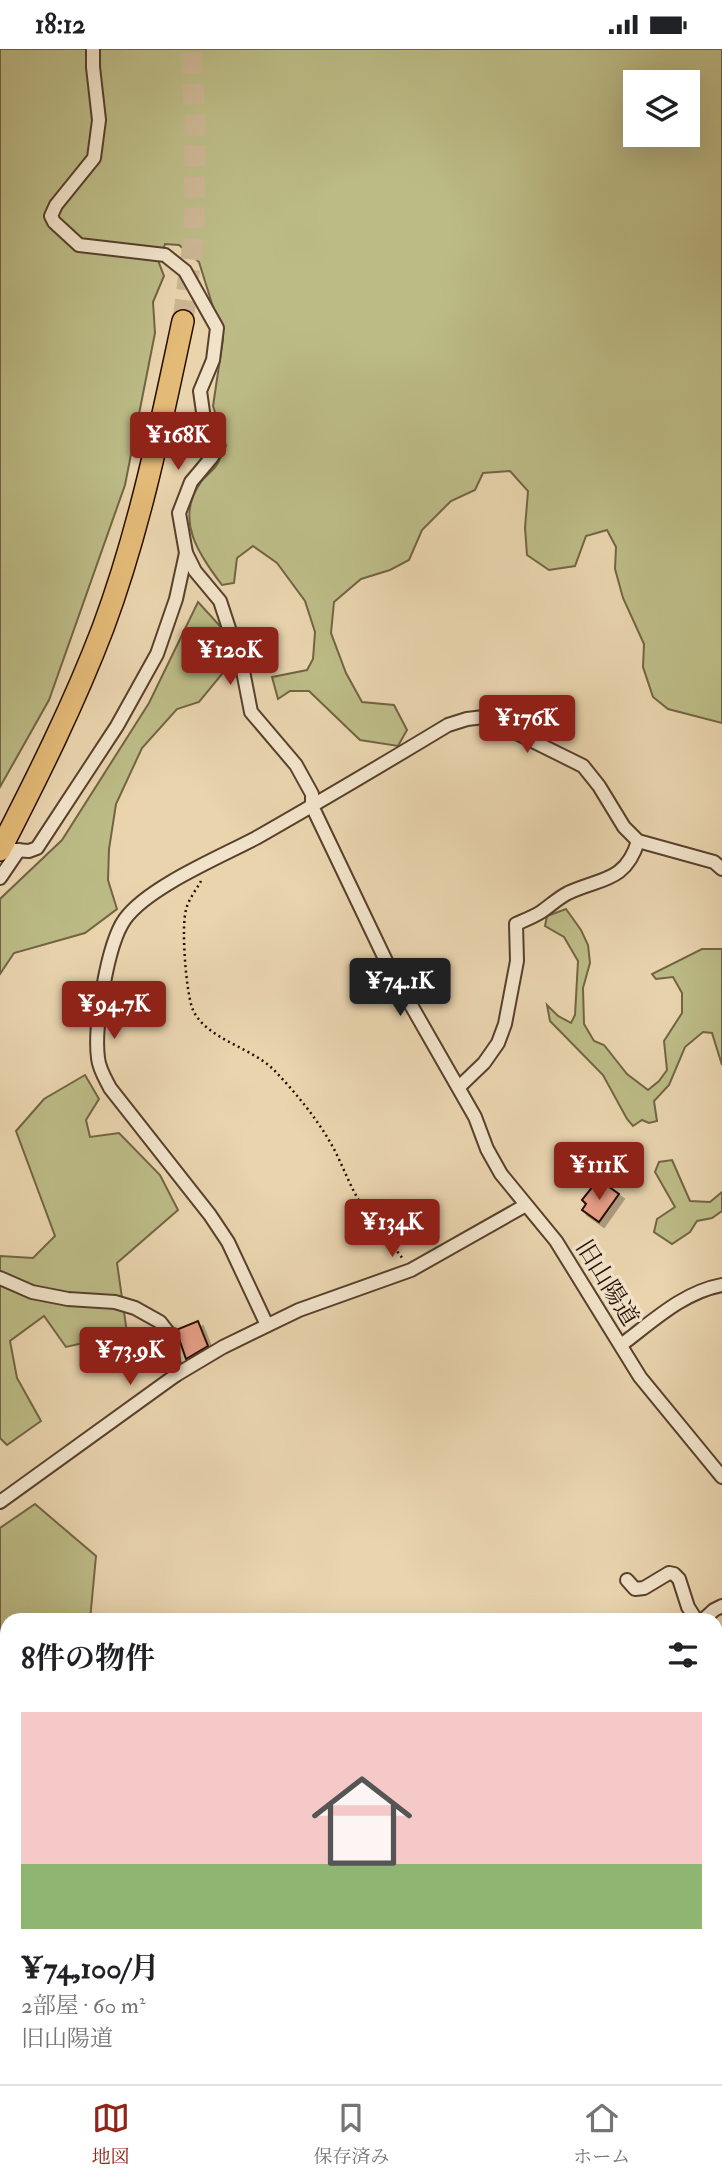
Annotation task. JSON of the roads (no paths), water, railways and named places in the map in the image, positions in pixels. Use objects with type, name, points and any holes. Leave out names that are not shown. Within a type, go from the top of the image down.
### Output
[{"type":"highway","points":[[6,850],[103,628],[154,457],[183,321]]},
{"type":"street","points":[[0,878],[6,850],[37,848],[117,726],[157,654],[176,599],[186,553],[179,513],[191,482],[212,457],[216,446],[204,419],[200,391],[213,360],[217,328],[185,271],[165,255],[79,245],[51,216],[56,205],[94,158],[99,120],[93,49]]},
{"type":"street","name":"旧山陽道","points":[[186,553],[195,571],[220,601],[243,671],[251,712],[296,765],[312,794],[312,806],[387,963],[459,1087],[501,1174],[556,1241],[640,1377],[722,1477]]},
{"type":"street","points":[[267,1325],[228,1242],[211,1215],[110,1088],[98,1061],[97,1035],[107,969],[125,919],[142,903],[171,883],[312,806],[448,725],[484,717],[583,766],[599,786],[624,827],[638,841],[714,862],[722,869]]},
{"type":"street","points":[[459,1087],[484,1063],[498,1043],[505,1024],[517,961],[516,924],[540,913],[568,893],[615,876],[631,859],[638,841]]},
{"type":"street","points":[[0,1502],[176,1375],[223,1347],[299,1310],[411,1270],[526,1205]]},
{"type":"street","points":[[0,1278],[32,1292],[68,1299],[115,1302],[135,1308],[160,1322],[167,1331],[176,1375]]},
{"type":"street","points":[[621,1345],[684,1298],[708,1287],[722,1285]]},
{"type":"street","points":[[626,1580],[635,1589],[644,1588],[670,1573],[674,1574],[679,1579],[688,1607],[693,1613]]},
{"type":"tunnel","points":[[183,321],[194,234],[195,118],[191,49]]}]
